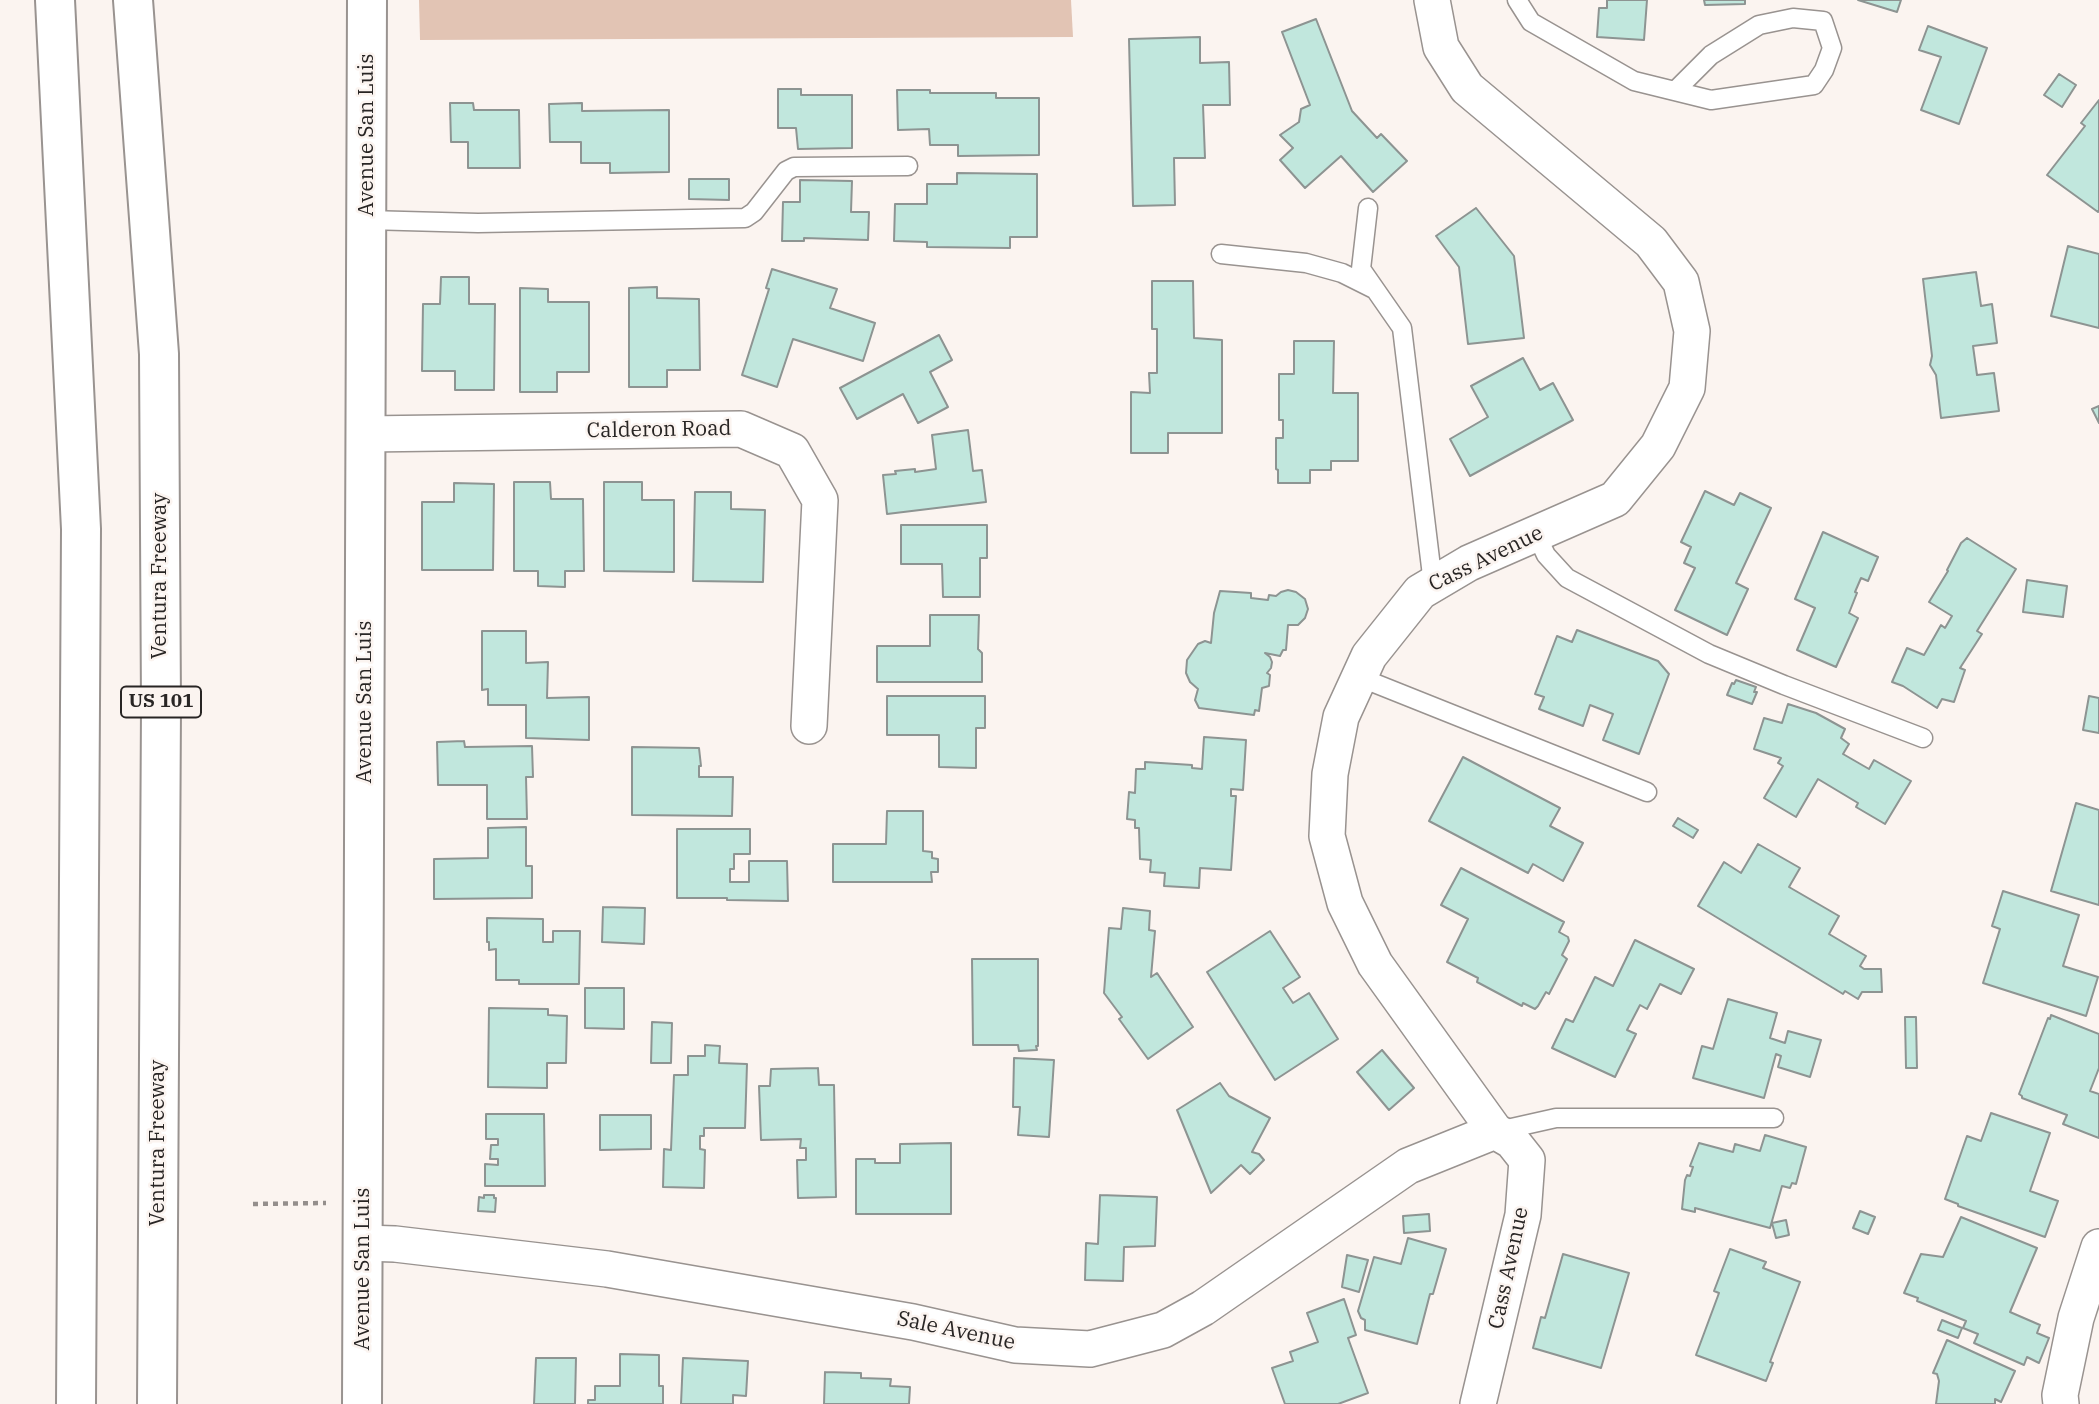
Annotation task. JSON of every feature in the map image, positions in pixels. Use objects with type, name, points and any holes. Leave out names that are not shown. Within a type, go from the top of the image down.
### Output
[{"type":"main road","points":[[55,0],[81,529],[76,1404]]},
{"type":"main road","name":"Ventura Freeway","points":[[133,0],[159,354],[161,708],[157,1404]]},
{"type":"main road","name":"Avenue San Luis","points":[[362,1404],[367,0]]},
{"type":"street","name":"Cass Avenue","points":[[1432,0],[1441,47],[1467,88],[1651,242],[1681,282],[1692,331],[1687,388],[1658,446],[1615,499],[1469,563],[1420,592],[1369,656],[1341,717],[1330,774],[1326,836],[1345,902],[1375,964],[1495,1132],[1512,1141],[1527,1160],[1523,1215],[1478,1404]]},
{"type":"street","name":"Calderon Road","points":[[365,434],[741,429],[792,451],[820,500],[809,726]]},
{"type":"street","name":"Sale Avenue","points":[[363,1243],[395,1244],[607,1269],[913,1322],[1015,1345],[1090,1349],[1163,1330],[1203,1308],[1408,1166],[1495,1132]]},
{"type":"street","points":[[2061,1404],[2060,1395],[2088,1328],[2099,1248]]},
{"type":"lane","points":[[1517,0],[1531,22],[1634,81],[1711,100],[1814,85],[1824,70],[1832,48],[1823,21],[1793,18],[1759,25],[1711,55],[1675,91]]},
{"type":"lane","points":[[367,220],[478,223],[745,218],[754,212],[786,171],[794,167],[908,166]]},
{"type":"lane","points":[[1368,208],[1362,269],[1402,328],[1433,584]]},
{"type":"lane","points":[[1221,254],[1306,263],[1342,273],[1374,289]]},
{"type":"lane","points":[[1536,534],[1546,555],[1567,578],[1709,654],[1923,738]]},
{"type":"lane","points":[[1359,677],[1647,792]]},
{"type":"lane","points":[[1495,1132],[1556,1118],[1774,1118]]},
{"type":"path","points":[[253,1204],[330,1203]]},
{"type":"shaded area","points":[[419,0],[1071,0],[1073,37],[420,40]]},
{"type":"building","points":[[1607,0],[1647,0],[1644,40],[1597,37],[1599,8],[1607,8]]},
{"type":"building","points":[[1704,0],[1745,0],[1745,4],[1705,5]]},
{"type":"building","points":[[1858,0],[1901,0],[1897,12]]},
{"type":"building","points":[[1316,19],[1352,111],[1377,138],[1381,134],[1407,161],[1373,192],[1341,156],[1305,188],[1280,160],[1293,148],[1280,135],[1299,122],[1301,109],[1310,105],[1282,32]]},
{"type":"building","points":[[1928,26],[1987,48],[1959,124],[1921,110],[1941,57],[1919,50]]},
{"type":"building","points":[[1200,37],[1200,63],[1229,62],[1230,105],[1203,105],[1205,158],[1174,158],[1175,205],[1133,206],[1129,39]]},
{"type":"building","points":[[2059,74],[2076,85],[2062,107],[2044,95]]},
{"type":"building","points":[[778,89],[801,89],[801,95],[852,95],[852,148],[798,149],[796,128],[778,128]]},
{"type":"building","points":[[897,90],[996,93],[996,98],[1039,98],[1039,155],[958,156],[958,145],[930,145],[929,129],[898,130]]},
{"type":"building","points":[[2099,100],[2098,212],[2047,175],[2085,126],[2081,123]]},
{"type":"building","points":[[450,103],[473,103],[474,110],[519,110],[520,168],[468,168],[468,142],[451,142]]},
{"type":"building","points":[[582,103],[582,111],[669,110],[669,172],[610,173],[610,163],[581,163],[581,142],[550,142],[549,104]]},
{"type":"building","points":[[957,173],[1037,174],[1037,237],[1010,237],[1010,248],[927,247],[927,242],[894,241],[895,204],[927,204],[927,184],[957,184]]},
{"type":"building","points":[[689,179],[729,179],[729,200],[689,199]]},
{"type":"building","points":[[800,180],[852,181],[851,212],[869,212],[868,240],[804,238],[804,241],[782,241],[783,202],[800,202]]},
{"type":"building","points":[[1476,208],[1514,256],[1524,338],[1468,344],[1459,267],[1436,236]]},
{"type":"building","points":[[2068,246],[2099,254],[2099,328],[2051,316]]},
{"type":"building","points":[[772,269],[837,289],[830,308],[875,323],[863,361],[793,339],[777,387],[742,375],[769,289],[766,288]]},
{"type":"building","points":[[1976,272],[1981,306],[1992,304],[1997,343],[1973,346],[1977,375],[1994,373],[1999,411],[1941,418],[1936,375],[1930,365],[1932,356],[1923,279]]},
{"type":"building","points":[[441,277],[469,277],[469,304],[495,304],[494,390],[455,390],[455,371],[422,371],[423,304],[440,304]]},
{"type":"building","points":[[1152,281],[1193,281],[1194,338],[1222,340],[1222,433],[1168,433],[1168,453],[1131,453],[1131,392],[1150,393],[1149,373],[1157,373],[1157,329],[1152,329]]},
{"type":"building","points":[[657,287],[657,298],[699,299],[700,370],[667,370],[667,387],[629,387],[629,288]]},
{"type":"building","points":[[520,288],[548,289],[548,302],[589,302],[589,372],[557,372],[557,392],[520,392]]},
{"type":"building","points":[[939,335],[952,360],[930,372],[948,407],[918,423],[903,394],[857,419],[840,388]]},
{"type":"building","points":[[1294,341],[1334,341],[1333,393],[1358,393],[1358,461],[1331,461],[1331,470],[1310,470],[1310,483],[1278,483],[1276,438],[1283,438],[1283,420],[1279,420],[1279,374],[1294,374]]},
{"type":"building","points":[[1523,358],[1540,390],[1553,383],[1573,420],[1470,476],[1450,439],[1488,417],[1471,386]]},
{"type":"building","points":[[2099,406],[2099,423],[2092,409]]},
{"type":"building","points":[[968,430],[973,471],[982,470],[986,502],[887,514],[883,475],[896,474],[895,471],[936,469],[932,435]]},
{"type":"building","points":[[514,482],[550,482],[551,499],[583,499],[584,571],[565,571],[565,587],[538,586],[538,571],[514,571]]},
{"type":"building","points":[[604,482],[642,482],[642,500],[674,500],[674,572],[604,571]]},
{"type":"building","points":[[454,483],[494,484],[493,570],[422,570],[422,502],[454,502]]},
{"type":"building","points":[[1705,491],[1734,505],[1740,493],[1771,508],[1736,583],[1748,589],[1727,635],[1675,610],[1695,568],[1684,563],[1691,547],[1681,542]]},
{"type":"building","points":[[695,492],[731,492],[731,509],[765,510],[763,582],[693,581]]},
{"type":"building","points":[[901,525],[987,525],[987,558],[980,558],[980,597],[943,597],[942,564],[901,564]]},
{"type":"building","points":[[1823,532],[1878,557],[1868,581],[1861,578],[1855,592],[1857,593],[1849,613],[1858,618],[1836,667],[1797,650],[1815,608],[1795,599]]},
{"type":"building","points":[[1967,538],[2016,569],[1977,631],[1982,634],[1960,668],[1965,670],[1954,702],[1942,699],[1937,708],[1892,682],[1907,648],[1924,655],[1941,625],[1945,628],[1952,616],[1929,602],[1961,543]]},
{"type":"building","points":[[2027,580],[2067,586],[2063,617],[2023,612]]},
{"type":"building","points":[[1288,590],[1305,599],[1308,609],[1305,618],[1298,625],[1288,625],[1286,650],[1283,650],[1280,656],[1265,653],[1272,662],[1267,673],[1270,675],[1269,686],[1262,688],[1259,711],[1255,710],[1254,715],[1199,708],[1195,700],[1198,689],[1190,682],[1186,673],[1187,660],[1198,644],[1205,641],[1211,643],[1214,613],[1220,591],[1251,593],[1251,598],[1268,600],[1269,595],[1276,596]]},
{"type":"building","points":[[930,615],[979,615],[978,649],[982,653],[982,682],[877,682],[877,646],[930,646]]},
{"type":"building","points":[[1577,630],[1658,661],[1669,674],[1639,754],[1603,740],[1613,714],[1590,705],[1583,726],[1539,709],[1544,697],[1535,694],[1557,636],[1572,642]]},
{"type":"building","points":[[482,631],[526,631],[526,663],[548,662],[547,698],[589,697],[589,740],[526,738],[526,705],[488,705],[488,689],[482,690]]},
{"type":"building","points":[[1736,680],[1756,687],[1754,692],[1757,692],[1752,704],[1727,695]]},
{"type":"building","points":[[887,696],[985,696],[985,728],[976,728],[976,768],[939,767],[939,735],[887,735]]},
{"type":"building","points":[[2089,696],[2099,698],[2099,733],[2083,730]]},
{"type":"building","points":[[1788,704],[1816,713],[1845,729],[1841,738],[1849,744],[1843,754],[1869,769],[1874,760],[1911,781],[1885,824],[1856,807],[1858,803],[1818,779],[1796,817],[1764,798],[1783,766],[1778,763],[1781,758],[1754,749],[1764,718],[1782,723]]},
{"type":"building","points":[[1204,737],[1246,740],[1243,790],[1231,789],[1231,796],[1236,796],[1231,870],[1200,868],[1199,888],[1164,886],[1165,873],[1150,872],[1151,860],[1140,859],[1139,828],[1135,828],[1135,820],[1127,819],[1129,792],[1135,793],[1136,769],[1145,769],[1145,762],[1192,765],[1192,768],[1202,769]]},
{"type":"building","points":[[464,741],[465,747],[532,746],[533,777],[526,777],[527,819],[487,819],[487,785],[438,785],[437,742]]},
{"type":"building","points":[[632,747],[699,748],[699,777],[733,777],[732,816],[632,815]]},
{"type":"building","points":[[1463,757],[1560,808],[1550,826],[1583,843],[1563,881],[1533,864],[1528,873],[1429,821]]},
{"type":"building","points":[[2076,803],[2099,810],[2099,905],[2051,891]]},
{"type":"building","points":[[887,811],[923,811],[923,851],[932,852],[932,858],[938,859],[938,872],[931,872],[932,882],[833,882],[833,844],[886,844]]},
{"type":"building","points":[[1678,818],[1698,830],[1693,838],[1673,826]]},
{"type":"building","points":[[526,827],[526,866],[532,866],[532,898],[434,899],[434,859],[488,858],[488,828]]},
{"type":"building","points":[[677,829],[750,829],[750,854],[734,854],[734,869],[730,869],[730,882],[749,882],[749,861],[787,861],[788,901],[677,898]]},
{"type":"building","points":[[1758,844],[1800,868],[1789,887],[1839,916],[1829,934],[1866,956],[1860,966],[1864,969],[1881,969],[1882,992],[1862,992],[1858,999],[1845,991],[1843,994],[1698,906],[1724,862],[1741,873]]},
{"type":"building","points":[[1461,868],[1564,922],[1559,932],[1568,937],[1569,941],[1562,955],[1567,959],[1549,994],[1546,992],[1535,1009],[1523,1003],[1522,1006],[1477,982],[1478,978],[1447,962],[1468,919],[1441,905]]},
{"type":"building","points":[[2003,891],[2079,915],[2063,966],[2098,977],[2086,1016],[1983,983],[2000,929],[1992,926]]},
{"type":"building","points":[[603,907],[645,908],[644,944],[602,942]]},
{"type":"building","points":[[1123,908],[1150,911],[1149,930],[1155,931],[1151,977],[1157,973],[1193,1027],[1148,1059],[1104,993],[1109,928],[1121,929]]},
{"type":"building","points":[[487,918],[543,919],[543,942],[553,942],[553,931],[580,931],[579,984],[519,984],[519,980],[496,980],[496,949],[489,950]]},
{"type":"building","points":[[1270,931],[1300,977],[1283,988],[1293,1003],[1309,993],[1338,1039],[1275,1080],[1207,972]]},
{"type":"building","points":[[1635,940],[1694,969],[1681,994],[1660,984],[1647,1009],[1640,1005],[1627,1030],[1636,1034],[1615,1077],[1552,1048],[1566,1019],[1573,1022],[1595,977],[1613,986]]},
{"type":"building","points":[[972,959],[1038,959],[1037,1050],[1019,1051],[1018,1045],[973,1045]]},
{"type":"building","points":[[585,988],[624,988],[624,1029],[585,1028]]},
{"type":"building","points":[[1728,999],[1777,1013],[1770,1038],[1785,1043],[1788,1031],[1821,1040],[1810,1077],[1778,1067],[1781,1056],[1776,1054],[1764,1098],[1693,1078],[1702,1046],[1713,1049]]},
{"type":"building","points":[[489,1008],[548,1009],[548,1015],[567,1016],[566,1063],[547,1063],[547,1088],[488,1087]]},
{"type":"building","points":[[2051,1015],[2099,1034],[2099,1068],[2090,1091],[2099,1094],[2099,1138],[2063,1124],[2067,1115],[2022,1098],[2019,1094]]},
{"type":"building","points":[[1905,1017],[1916,1017],[1917,1068],[1906,1068]]},
{"type":"building","points":[[652,1022],[672,1023],[671,1063],[651,1063]]},
{"type":"building","points":[[705,1045],[720,1046],[719,1063],[747,1064],[745,1128],[704,1128],[704,1136],[700,1136],[700,1149],[705,1150],[704,1188],[663,1187],[664,1149],[671,1150],[674,1075],[688,1075],[688,1056],[705,1056]]},
{"type":"building","points":[[1382,1050],[1414,1088],[1389,1110],[1357,1072]]},
{"type":"building","points":[[1014,1058],[1054,1060],[1049,1137],[1018,1135],[1020,1107],[1013,1107]]},
{"type":"building","points":[[818,1068],[819,1085],[834,1085],[836,1197],[798,1198],[797,1160],[806,1160],[806,1148],[800,1148],[801,1139],[761,1140],[759,1086],[770,1086],[771,1069]]},
{"type":"building","points":[[1220,1083],[1229,1096],[1270,1118],[1252,1152],[1259,1154],[1264,1160],[1250,1174],[1241,1165],[1211,1193],[1177,1110]]},
{"type":"building","points":[[1991,1113],[2050,1133],[2030,1191],[2058,1201],[2045,1237],[1945,1199],[1967,1136],[1981,1141]]},
{"type":"building","points":[[486,1114],[544,1114],[545,1186],[485,1186],[485,1164],[498,1165],[498,1159],[490,1159],[491,1145],[498,1145],[498,1139],[486,1139]]},
{"type":"building","points":[[600,1115],[651,1115],[651,1149],[600,1150]]},
{"type":"building","points":[[1765,1135],[1806,1147],[1796,1184],[1792,1183],[1790,1188],[1782,1186],[1770,1228],[1695,1208],[1695,1212],[1682,1209],[1685,1180],[1687,1175],[1690,1176],[1693,1167],[1690,1166],[1699,1143],[1733,1152],[1735,1144],[1760,1151]]},
{"type":"building","points":[[951,1143],[951,1214],[856,1214],[856,1159],[875,1159],[875,1163],[900,1163],[900,1144]]},
{"type":"building","points":[[484,1195],[494,1195],[496,1198],[495,1212],[478,1211],[479,1197],[484,1198]]},
{"type":"building","points":[[1100,1195],[1157,1197],[1155,1246],[1124,1247],[1123,1281],[1085,1280],[1086,1243],[1098,1244]]},
{"type":"building","points":[[1860,1211],[1875,1217],[1868,1234],[1853,1228]]},
{"type":"building","points":[[1429,1214],[1430,1231],[1404,1233],[1403,1216]]},
{"type":"building","points":[[1961,1217],[2037,1248],[2010,1312],[2040,1325],[2037,1333],[2049,1338],[2039,1363],[2027,1357],[2024,1365],[1974,1343],[1978,1334],[1963,1328],[1966,1321],[1904,1293],[1921,1254],[1943,1257]]},
{"type":"building","points":[[1786,1220],[1789,1235],[1776,1238],[1772,1223]]},
{"type":"building","points":[[1408,1238],[1446,1249],[1433,1294],[1430,1294],[1417,1344],[1365,1330],[1365,1320],[1358,1311],[1374,1257],[1401,1264]]},
{"type":"building","points":[[1730,1249],[1766,1262],[1763,1268],[1800,1282],[1770,1362],[1773,1363],[1766,1381],[1696,1355],[1719,1293],[1714,1291]]},
{"type":"building","points":[[1563,1254],[1629,1273],[1601,1368],[1533,1348],[1541,1317],[1545,1318]]},
{"type":"building","points":[[1347,1255],[1368,1260],[1359,1292],[1342,1287]]},
{"type":"building","points":[[1344,1299],[1356,1335],[1348,1338],[1368,1393],[1338,1404],[1285,1404],[1272,1368],[1293,1361],[1290,1352],[1318,1342],[1307,1313]]},
{"type":"building","points":[[1942,1320],[1962,1328],[1958,1338],[1938,1330]]},
{"type":"building","points":[[1947,1340],[2015,1371],[2001,1402],[1995,1399],[1995,1404],[1936,1404],[1939,1381],[1937,1374],[1933,1373]]},
{"type":"building","points":[[620,1354],[659,1355],[659,1386],[663,1386],[663,1404],[588,1404],[588,1400],[595,1400],[595,1386],[620,1386]]},
{"type":"building","points":[[536,1358],[576,1358],[575,1404],[534,1404]]},
{"type":"building","points":[[683,1358],[748,1361],[746,1396],[733,1395],[733,1404],[681,1404]]},
{"type":"building","points":[[825,1372],[861,1373],[861,1378],[891,1379],[890,1386],[910,1387],[909,1404],[824,1404]]}]
